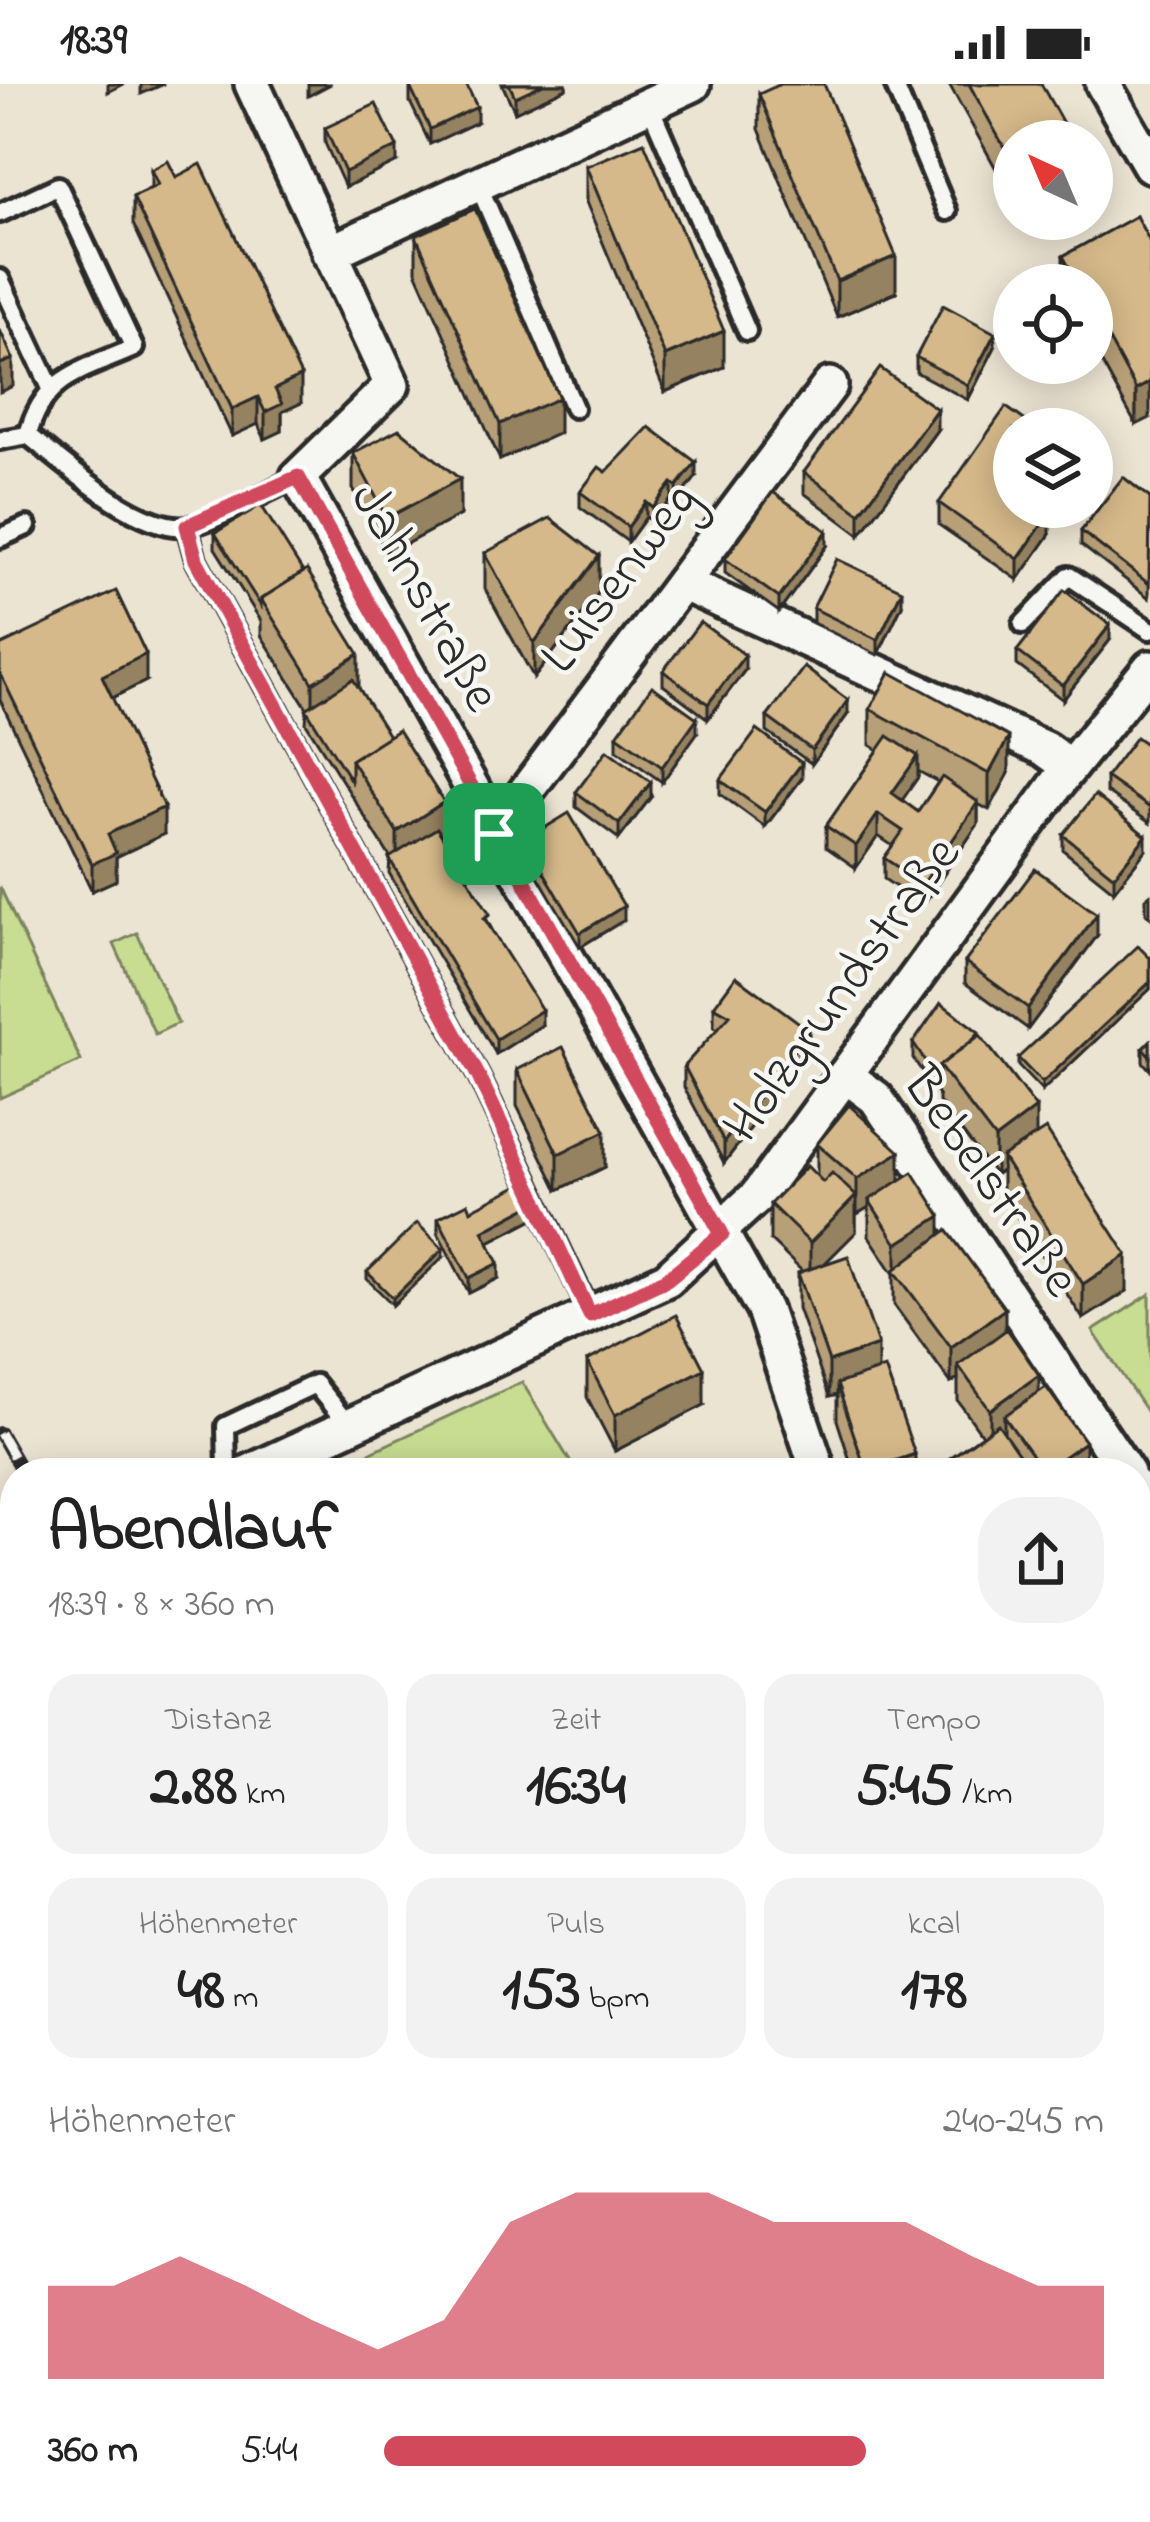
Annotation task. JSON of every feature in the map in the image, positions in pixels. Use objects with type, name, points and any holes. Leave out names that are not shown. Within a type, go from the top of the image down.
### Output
[{"type":"street","name":"Jahnstraße","points":[[252,84],[392,385],[298,477],[764,1310],[814,1458]]},
{"type":"street","points":[[1103,84],[1150,165]]},
{"type":"street","points":[[329,253],[673,91]]},
{"type":"street","name":"Luisenweg","points":[[494,834],[830,385]]},
{"type":"street","points":[[682,583],[1046,749],[1070,767]]},
{"type":"street","name":"Holzgrundstraße","points":[[280,1458],[667,1279],[722,1234],[758,1196],[1070,767],[1150,668]]},
{"type":"street","name":"Bebelstraße","points":[[845,1075],[876,1098],[1117,1458]]},
{"type":"lane","points":[[894,84],[947,211]]},
{"type":"lane","points":[[673,91],[747,331]]},
{"type":"lane","points":[[478,184],[574,408]]},
{"type":"lane","points":[[0,213],[58,186],[134,348],[50,386],[34,411],[28,435]]},
{"type":"lane","points":[[0,279],[50,386]]},
{"type":"lane","points":[[0,440],[28,435],[96,489],[152,518],[187,526],[298,477]]},
{"type":"lane","points":[[0,538],[27,526]]},
{"type":"lane","points":[[187,526],[196,560],[479,1077],[590,1315]]},
{"type":"lane","points":[[1023,624],[1069,576],[1150,631]]},
{"type":"lane","points":[[227,1458],[226,1426],[315,1384],[349,1426]]},
{"type":"green space","points":[[0,887],[81,1061],[0,1098]]},
{"type":"green space","points":[[137,933],[178,1023],[155,1034],[114,944]]},
{"type":"green space","points":[[1150,1294],[1150,1417],[1093,1331]]},
{"type":"green space","points":[[522,1382],[568,1458],[358,1458]]},
{"type":"building","points":[[466,84],[477,107],[430,129],[410,87]]},
{"type":"building","points":[[509,84],[543,84],[515,97]]},
{"type":"building","points":[[781,84],[824,84],[896,256],[837,281],[759,94]]},
{"type":"building","points":[[969,84],[1041,84],[1061,120],[993,120],[993,127]]},
{"type":"building","points":[[376,104],[397,147],[345,172],[325,128]]},
{"type":"building","points":[[644,142],[724,331],[665,356],[586,166]]},
{"type":"building","points":[[168,161],[176,177],[201,164],[301,376],[275,389],[282,404],[265,412],[258,397],[232,409],[133,197],[158,185],[151,170]]},
{"type":"building","points":[[475,209],[559,398],[500,424],[416,236]]},
{"type":"building","points":[[1136,216],[1150,242],[1150,382],[1136,390],[1113,348],[1113,264],[1067,264],[1063,256],[1092,240],[1113,240],[1113,229]]},
{"type":"building","points":[[943,305],[993,332],[968,385],[916,357]]},
{"type":"building","points":[[0,330],[13,359],[0,364]]},
{"type":"building","points":[[880,368],[937,409],[860,513],[804,472]]},
{"type":"building","points":[[993,426],[993,528],[1040,528],[1018,559],[939,503]]},
{"type":"building","points":[[649,427],[696,462],[653,508],[646,502],[628,527],[580,492],[599,467],[606,472]]},
{"type":"building","points":[[399,429],[460,479],[387,518],[353,453]]},
{"type":"building","points":[[1123,477],[1150,498],[1149,584],[1081,531],[1113,528],[1113,490]]},
{"type":"building","points":[[773,492],[827,531],[779,598],[725,559]]},
{"type":"building","points":[[261,505],[303,572],[261,599],[261,606],[215,533]]},
{"type":"building","points":[[550,518],[599,556],[534,643],[485,553]]},
{"type":"building","points":[[837,559],[902,590],[878,640],[813,608]]},
{"type":"building","points":[[307,570],[359,654],[313,683],[261,599]]},
{"type":"building","points":[[1064,590],[1110,625],[1063,686],[1017,651]]},
{"type":"building","points":[[116,591],[146,654],[102,676],[164,807],[108,834],[116,853],[92,864],[0,673],[0,646]]},
{"type":"building","points":[[700,622],[745,655],[708,704],[663,671]]},
{"type":"building","points":[[804,667],[848,700],[812,750],[767,717]]},
{"type":"building","points":[[890,672],[1009,737],[989,774],[870,709]]},
{"type":"building","points":[[353,679],[389,736],[351,760],[351,781],[306,709]]},
{"type":"building","points":[[652,686],[697,718],[662,767],[617,735]]},
{"type":"building","points":[[398,730],[444,802],[397,832],[351,760]]},
{"type":"building","points":[[757,730],[802,763],[765,812],[720,780]]},
{"type":"building","points":[[888,736],[918,756],[892,793],[918,812],[942,777],[978,802],[923,884],[884,858],[903,831],[878,814],[856,846],[826,826]]},
{"type":"building","points":[[1136,737],[1150,747],[1150,808],[1106,777]]},
{"type":"building","points":[[607,750],[651,782],[619,824],[576,792]]},
{"type":"building","points":[[1095,795],[1146,836],[1114,876],[1063,835]]},
{"type":"building","points":[[569,813],[624,906],[580,933],[525,840]]},
{"type":"building","points":[[437,828],[490,914],[484,918],[542,1010],[496,1039],[389,858]]},
{"type":"building","points":[[1035,869],[1097,914],[1028,1008],[965,962]]},
{"type":"building","points":[[1138,946],[1150,958],[1150,982],[1042,1083],[1018,1058]]},
{"type":"building","points":[[736,976],[809,1030],[724,1142],[684,1066],[730,1015],[714,1006]]},
{"type":"building","points":[[941,1003],[979,1032],[939,1066],[939,1082],[913,1043]]},
{"type":"building","points":[[980,1035],[1036,1108],[995,1139],[939,1066]]},
{"type":"building","points":[[563,1047],[605,1131],[558,1154],[517,1070]]},
{"type":"building","points":[[849,1105],[900,1152],[857,1179],[817,1144]]},
{"type":"building","points":[[1046,1129],[1127,1255],[1083,1284],[1002,1157]]},
{"type":"building","points":[[807,1166],[823,1182],[832,1173],[856,1196],[810,1243],[770,1204]]},
{"type":"building","points":[[913,1172],[941,1216],[897,1244],[869,1200]]},
{"type":"building","points":[[527,1181],[537,1202],[483,1231],[499,1263],[469,1278],[438,1218],[468,1203],[471,1210]]},
{"type":"building","points":[[417,1223],[443,1249],[393,1298],[367,1272]]},
{"type":"building","points":[[947,1230],[1005,1309],[951,1347],[894,1270]]},
{"type":"building","points":[[848,1256],[878,1345],[829,1362],[798,1273]]},
{"type":"building","points":[[676,1315],[704,1369],[615,1415],[587,1361]]},
{"type":"building","points":[[1007,1329],[1039,1375],[990,1410],[958,1365]]},
{"type":"building","points":[[885,1368],[915,1454],[862,1458],[837,1384]]},
{"type":"building","points":[[1046,1387],[1085,1442],[1062,1458],[1034,1458],[1004,1416]]},
{"type":"building","points":[[998,1424],[1022,1458],[950,1458]]},
{"type":"railway","points":[[0,1433],[14,1458]]},
{"type":"route","points":[[298,477],[494,834],[722,1234],[667,1279],[590,1315],[479,1077],[196,560],[187,526],[298,477]]}]
